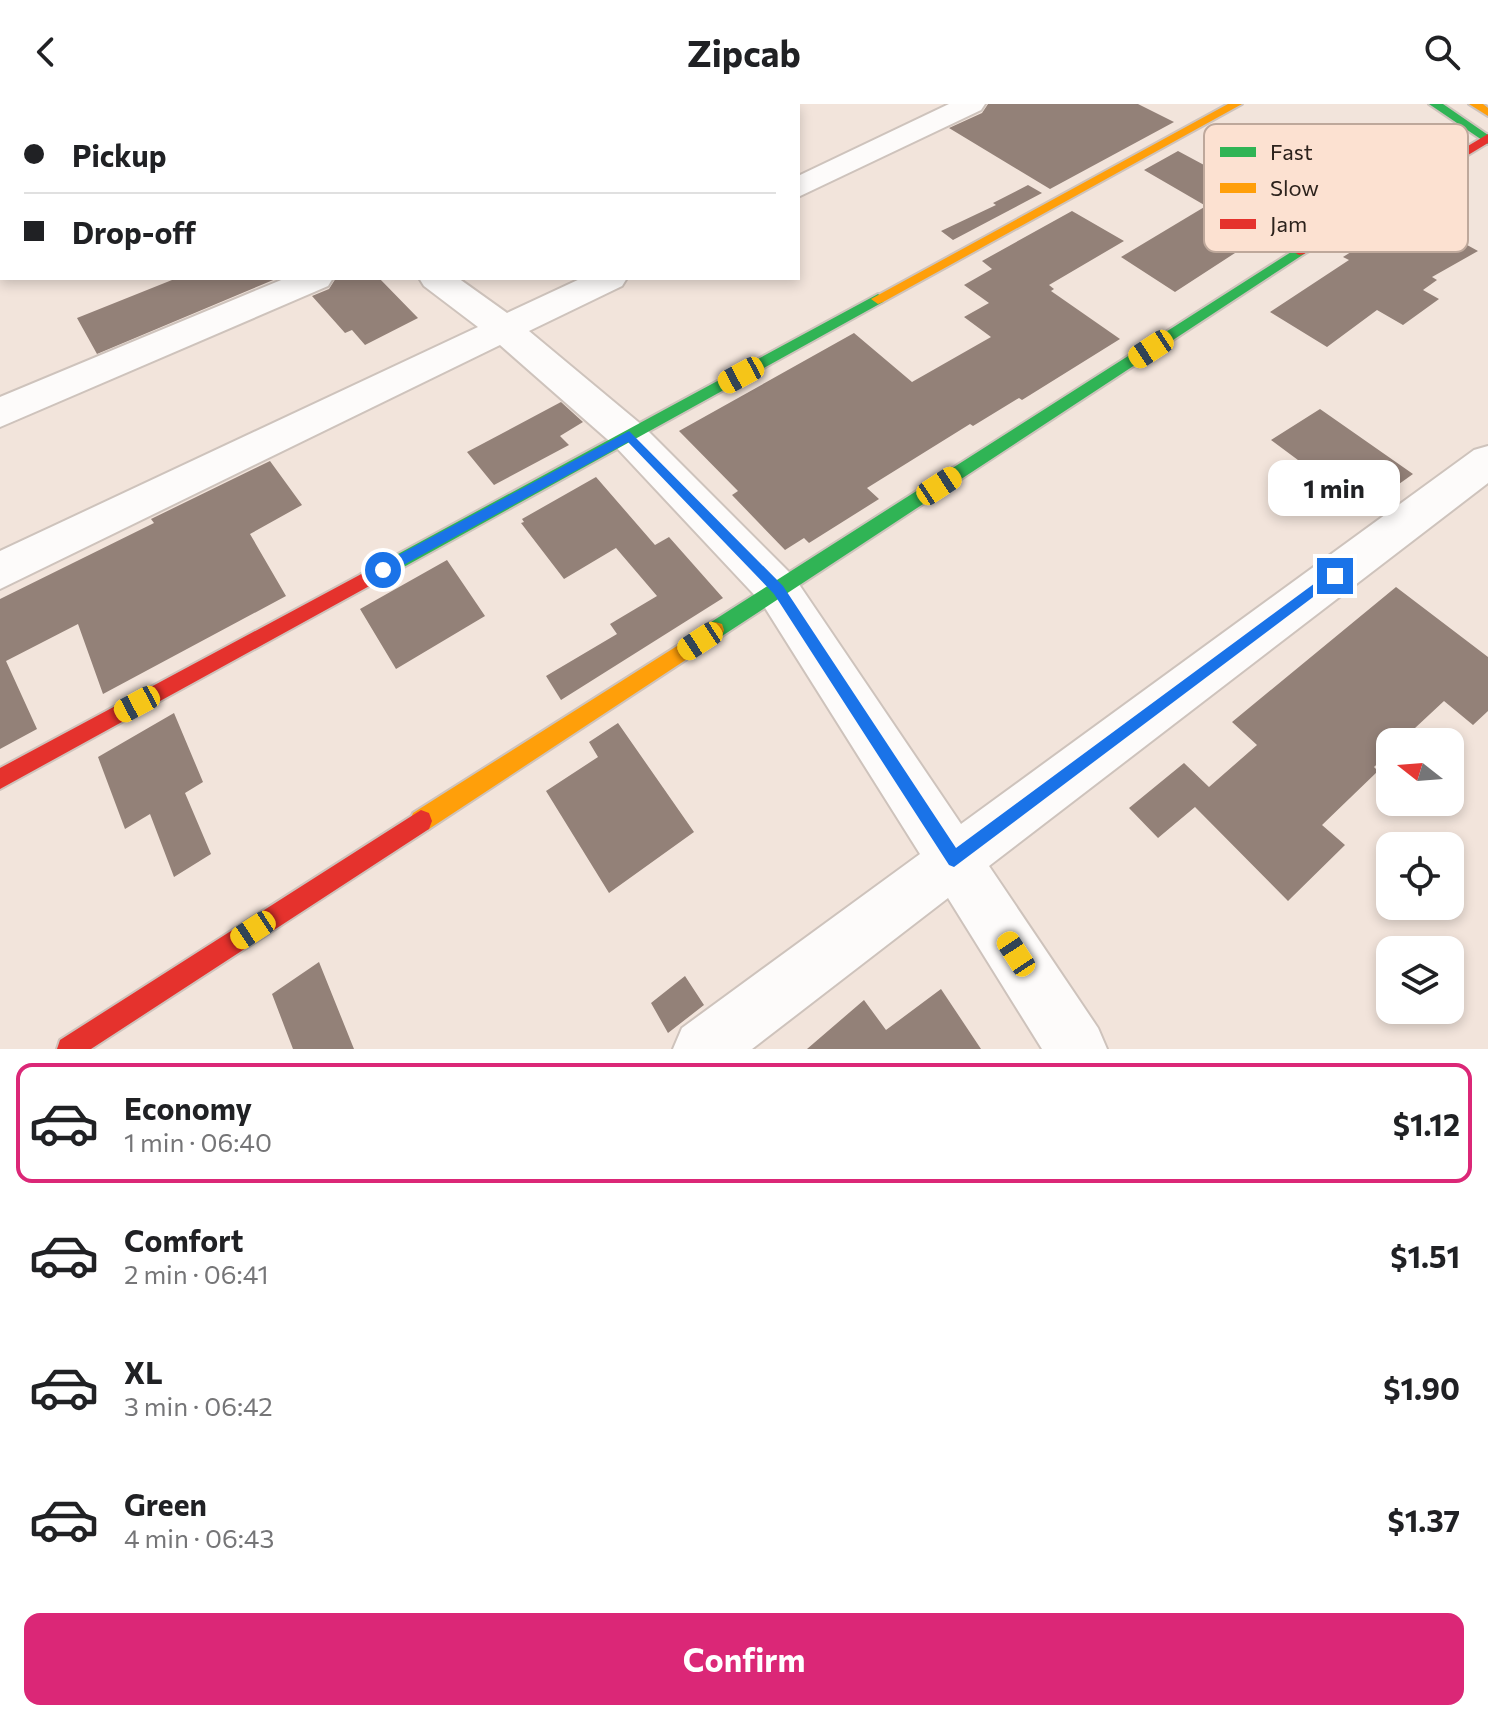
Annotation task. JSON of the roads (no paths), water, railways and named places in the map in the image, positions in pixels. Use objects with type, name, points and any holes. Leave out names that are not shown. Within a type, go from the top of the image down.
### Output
[{"type":"main road","points":[[0,779],[1236,104]]},
{"type":"main road","points":[[1435,104],[1465,124]]},
{"type":"main road","points":[[1475,104],[1488,113]]},
{"type":"main road","points":[[1468,126],[1488,139],[1468,151]]},
{"type":"main road","points":[[69,1049],[1299,252]]},
{"type":"street","points":[[800,187],[971,104]]},
{"type":"street","points":[[0,413],[311,280]]},
{"type":"street","points":[[439,280],[504,329],[629,436],[778,590],[1077,1049]]},
{"type":"street","points":[[0,571],[606,280]]},
{"type":"street","points":[[703,1049],[1488,461]]}]
